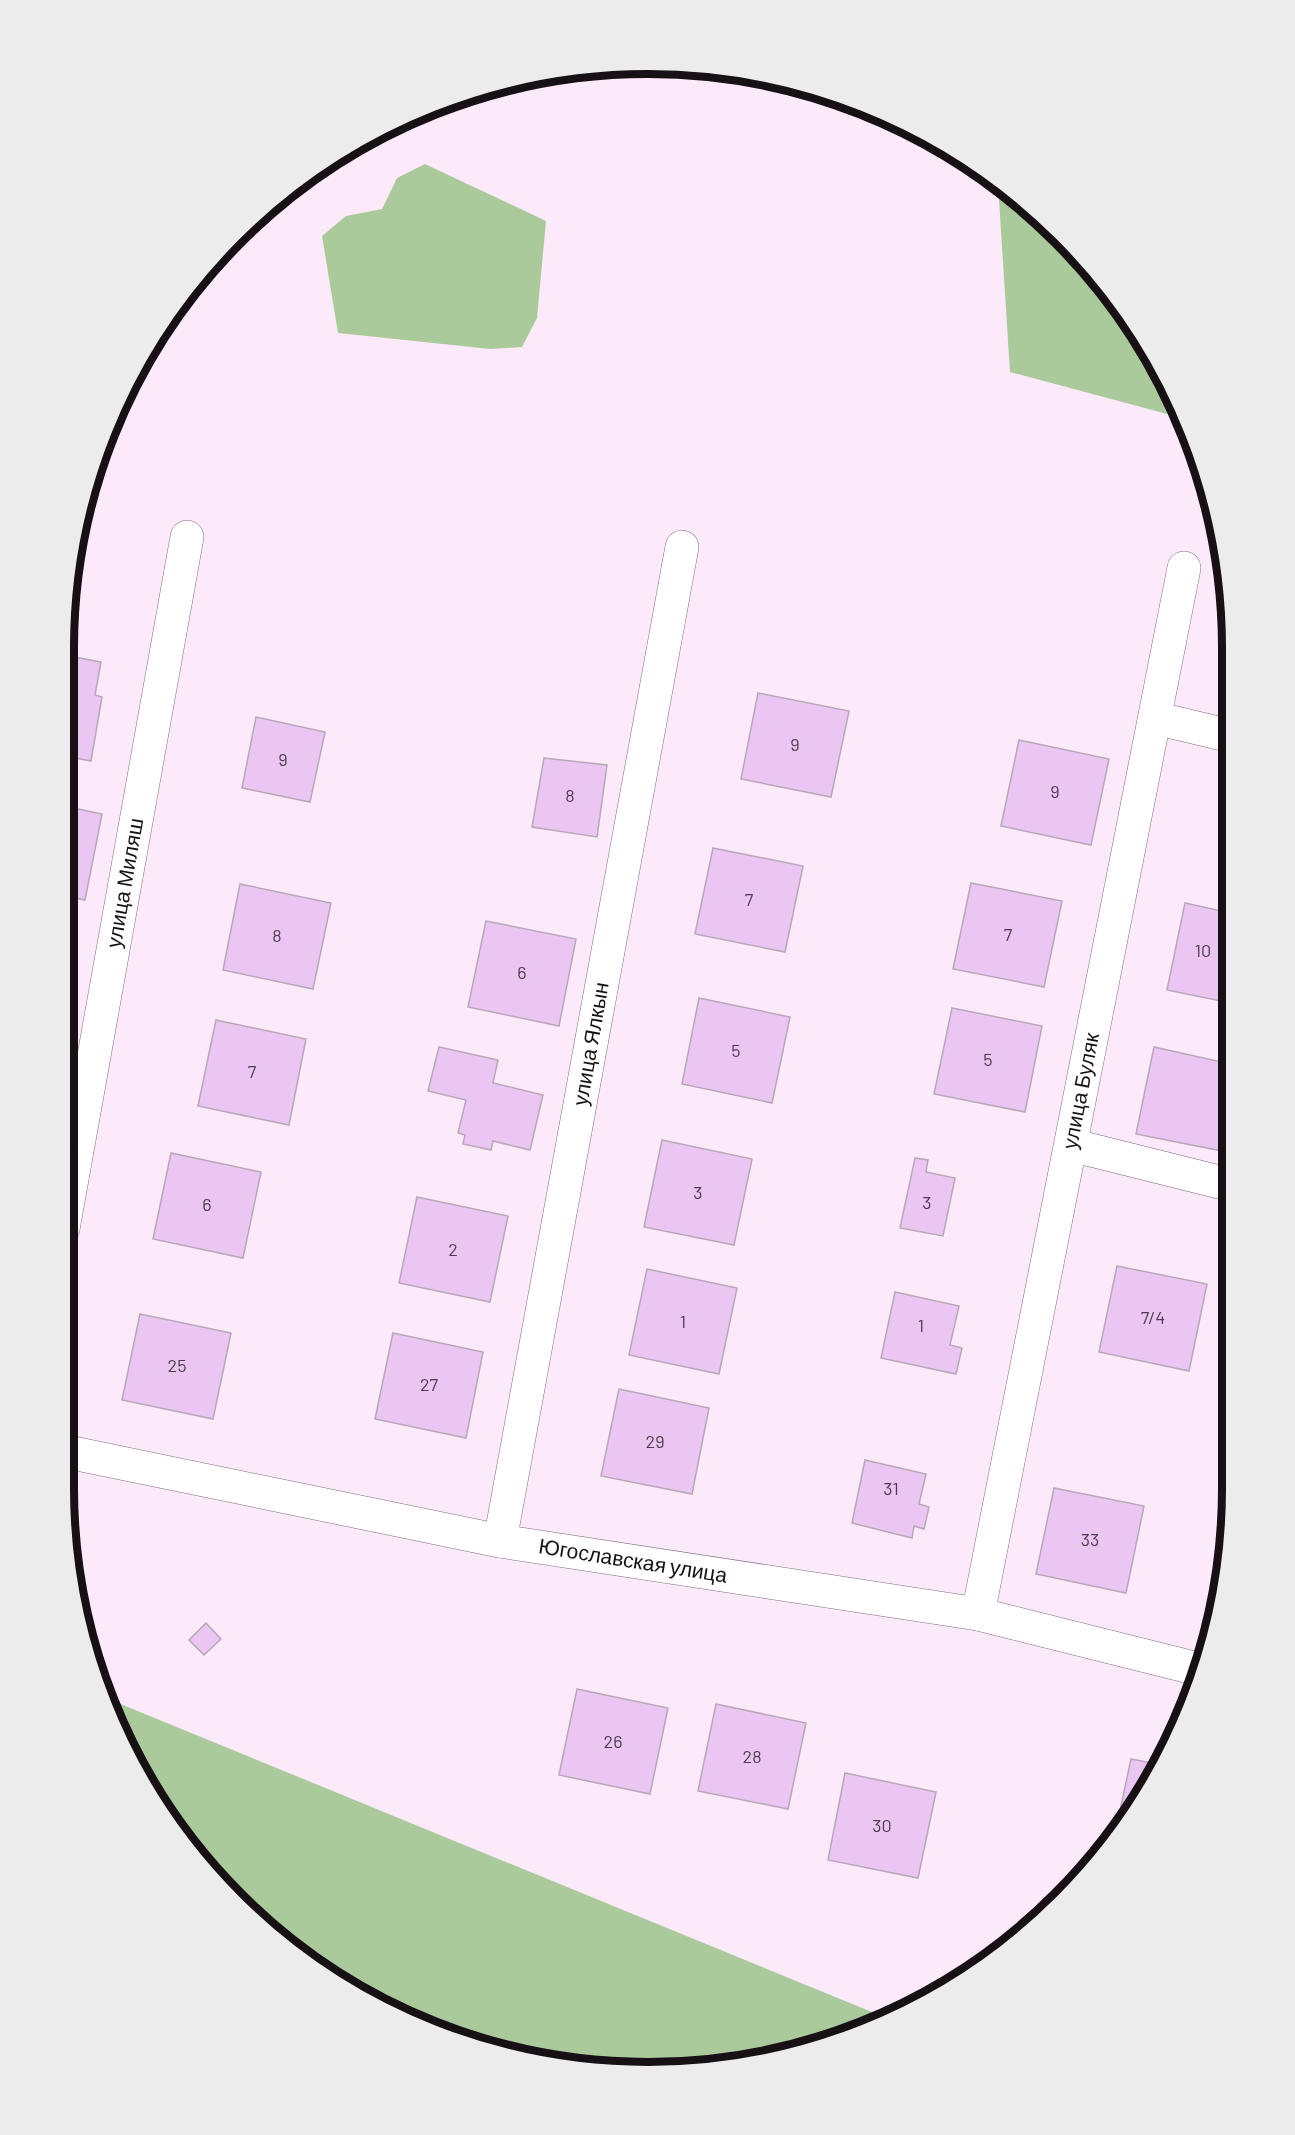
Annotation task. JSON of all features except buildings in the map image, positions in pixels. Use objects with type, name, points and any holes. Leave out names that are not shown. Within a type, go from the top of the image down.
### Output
[{"type":"street","name":"улица Миляш","points":[[74,1168],[187,537]]},
{"type":"street","name":"улица Ялкын","points":[[500,1541],[682,547]]},
{"type":"street","name":"улица Буляк","points":[[978,1614],[1184,568]]},
{"type":"street","points":[[1155,718],[1222,734]]},
{"type":"street","points":[[1071,1145],[1222,1183]]},
{"type":"street","name":"Югославская улица","points":[[74,1453],[500,1541],[978,1614],[1192,1668]]},
{"type":"green space","points":[[425,164],[546,221],[537,318],[522,347],[490,349],[338,333],[322,236],[346,216],[382,209],[397,178]]},
{"type":"green space","points":[[999,193],[1053,242],[1103,298],[1145,361],[1172,415],[1010,372]]},
{"type":"green space","points":[[118,1703],[876,2014],[832,2031],[759,2050],[722,2057],[648,2062],[573,2057],[536,2050],[499,2042],[428,2018],[360,1985],[329,1965],[269,1919],[242,1893],[192,1837],[170,1806],[150,1774],[117,1706]]}]
